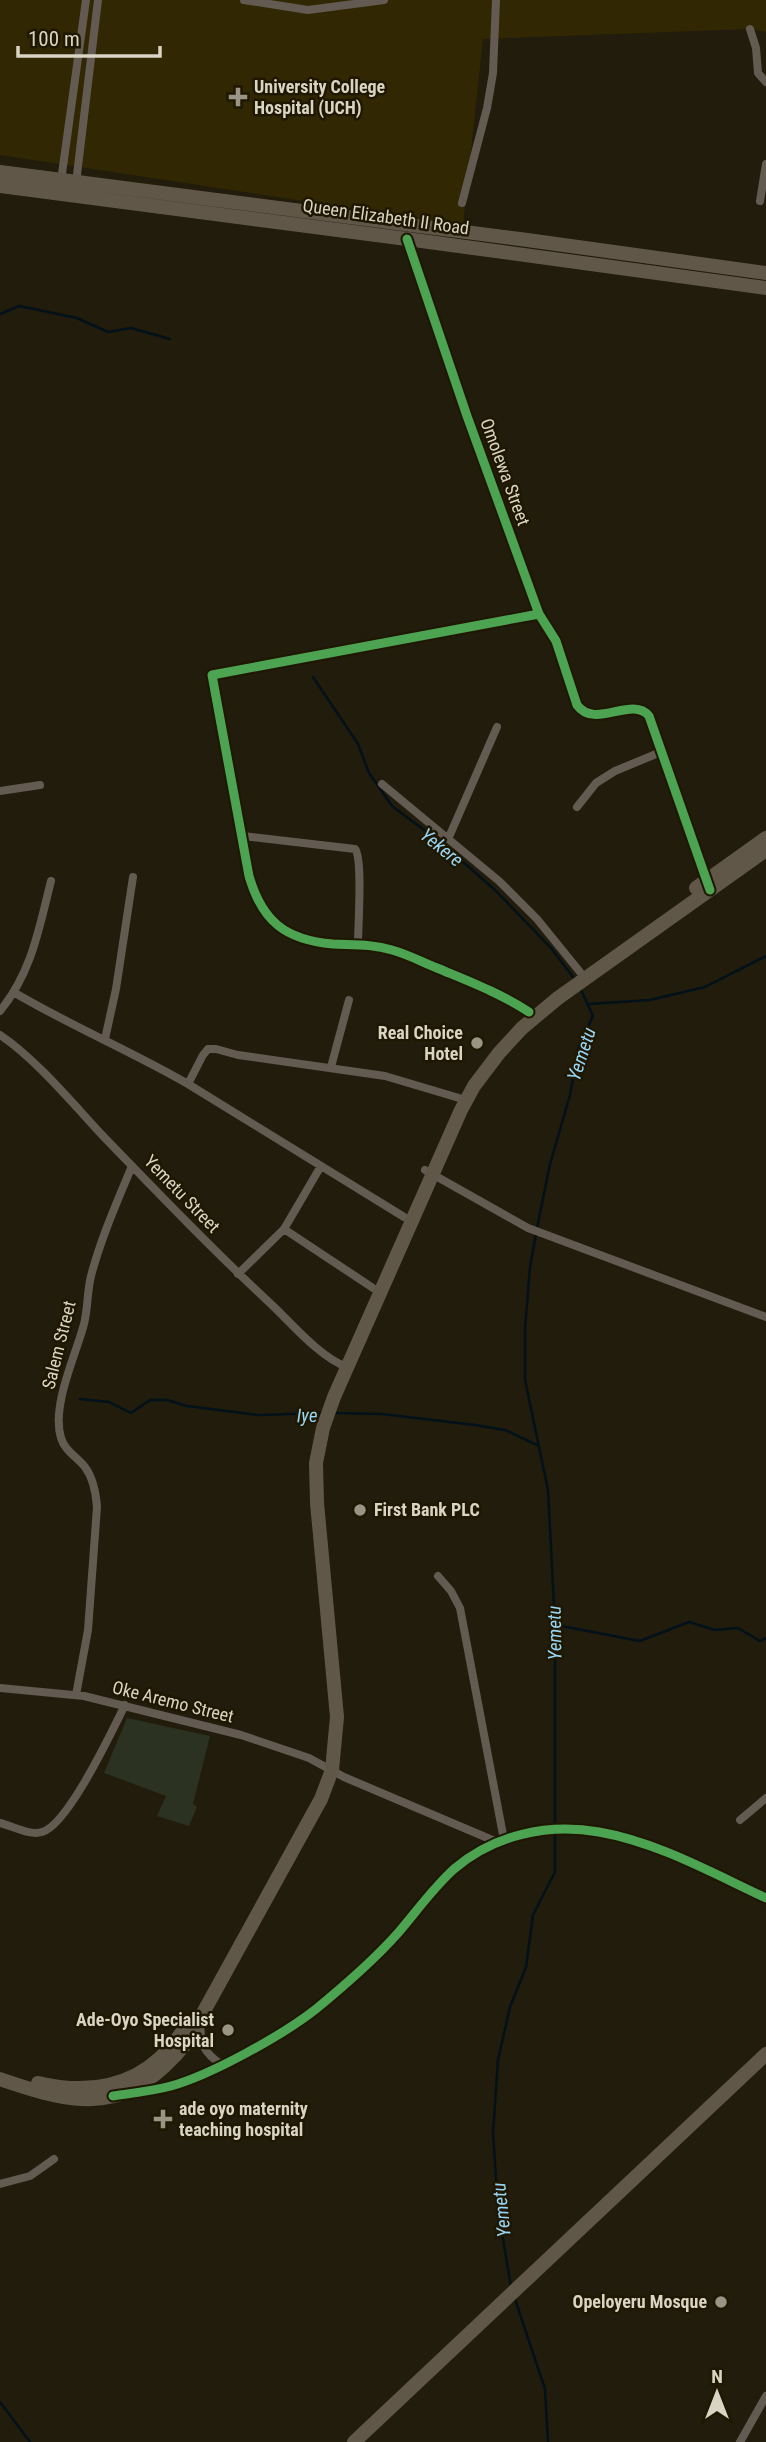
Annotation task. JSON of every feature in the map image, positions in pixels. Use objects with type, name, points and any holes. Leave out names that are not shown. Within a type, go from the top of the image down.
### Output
[{"type":"highway","name":"Queen Elizabeth II Road","points":[[0,172],[68,188],[407,239],[766,288]]},
{"type":"highway","name":"Queen Elizabeth II Road","points":[[0,186],[68,188],[520,239],[766,273]]},
{"type":"highway","points":[[518,254],[520,239]]},
{"type":"highway","points":[[708,886],[766,838]]},
{"type":"highway","points":[[343,1365],[459,1098],[477,1068],[503,1036],[529,1012],[708,886],[766,850]]},
{"type":"highway","points":[[0,2079],[55,2097],[87,2100],[113,2096],[152,2078],[171,2062],[202,2018],[321,1799],[337,1717],[317,1503],[316,1463],[323,1428],[343,1365],[404,1217],[466,1101],[485,1070],[522,1028],[576,979]]},
{"type":"highway","points":[[0,2070],[60,2088],[100,2088],[126,2081],[163,2055],[180,2036],[201,2001],[328,1768]]},
{"type":"highway","points":[[579,2236],[766,2054]]},
{"type":"highway","points":[[354,2442],[766,2064]]},
{"type":"highway","points":[[364,2442],[500,2309]]},
{"type":"street","points":[[68,188],[74,89],[86,0]]},
{"type":"street","points":[[68,188],[88,90],[98,0]]},
{"type":"street","points":[[244,0],[308,10],[384,0]]},
{"type":"street","points":[[462,203],[487,108],[493,73],[496,0]]},
{"type":"street","points":[[750,29],[756,48],[758,73],[766,82]]},
{"type":"street","points":[[74,89],[88,90]]},
{"type":"street","points":[[760,201],[766,164]]},
{"type":"street","name":"Omolewa Street","points":[[407,239],[467,416],[539,614],[556,641],[577,705],[582,712],[590,715],[636,709],[645,711],[660,752]]},
{"type":"street","points":[[529,1012],[496,993],[394,951],[358,943],[316,942],[272,923],[254,895],[212,676],[539,614]]},
{"type":"street","points":[[449,837],[497,727]]},
{"type":"street","points":[[578,807],[596,783],[615,771],[660,752],[708,886]]},
{"type":"street","points":[[382,784],[449,837],[537,919],[576,979]]},
{"type":"street","points":[[0,791],[40,785]]},
{"type":"street","points":[[243,836],[355,849],[359,853],[360,867],[358,943]]},
{"type":"street","points":[[105,1039],[116,989],[133,877]]},
{"type":"street","points":[[0,1011],[15,993],[32,954],[51,881]]},
{"type":"street","points":[[15,993],[58,1018],[144,1058],[404,1217]]},
{"type":"street","points":[[331,1067],[349,1000]]},
{"type":"street","name":"Yemetu Street","points":[[0,1035],[45,1075],[238,1273],[321,1351],[343,1365]]},
{"type":"street","points":[[188,1084],[208,1049],[384,1076],[459,1098]]},
{"type":"street","name":"Salem Street","points":[[76,1695],[88,1630],[97,1507],[95,1491],[84,1465],[73,1456],[61,1437],[61,1397],[85,1321],[90,1279],[132,1166]]},
{"type":"street","points":[[238,1273],[284,1229],[321,1166]]},
{"type":"street","points":[[429,1172],[528,1228],[766,1317]]},
{"type":"street","points":[[284,1229],[373,1288]]},
{"type":"street","points":[[439,1576],[460,1608],[500,1841]]},
{"type":"street","name":"Oke Aremo Street","points":[[0,1688],[76,1695],[241,1735],[309,1758],[344,1777],[500,1841]]},
{"type":"street","points":[[0,1823],[32,1832],[47,1830],[62,1815],[92,1769],[125,1705]]},
{"type":"street","points":[[740,1820],[766,1798]]},
{"type":"street","points":[[113,2096],[173,2085],[221,2064],[313,2011],[396,1935],[455,1869],[500,1841],[531,1831],[597,1831],[643,1843],[766,1898]]},
{"type":"street","points":[[202,2018],[202,2044],[213,2059],[221,2064]]},
{"type":"street","points":[[0,2184],[30,2176],[54,2159]]},
{"type":"street","points":[[740,2442],[766,2396]]},
{"type":"shaded area","name":"University College Hospital (UCH)","points":[[0,0],[766,0],[766,32],[750,29],[483,39],[463,225],[0,155]]},
{"type":"green space","points":[[127,1718],[210,1736],[193,1804],[197,1807],[189,1826],[157,1816],[166,1796],[104,1773]]},
{"type":"waterway","points":[[0,314],[19,306],[77,318],[108,332],[131,328],[170,339]]},
{"type":"waterway","name":"Yekere","points":[[313,677],[358,744],[369,773],[392,806],[495,890],[551,948],[576,981]]},
{"type":"waterway","name":"Yemetu","points":[[589,1004],[650,1000],[705,987],[766,956]]},
{"type":"waterway","name":"Yemetu","points":[[537,1228],[550,1164],[570,1095],[579,1046],[593,1016],[581,990]]},
{"type":"waterway","name":"Yemetu","points":[[536,1234],[530,1267],[525,1329],[525,1380],[548,1490],[555,1625],[555,1826]]},
{"type":"waterway","name":"Iye","points":[[80,1399],[109,1402],[131,1413],[150,1400],[167,1400],[187,1406],[258,1415],[324,1413]]},
{"type":"waterway","name":"Iye","points":[[334,1413],[382,1414],[475,1425],[505,1430],[537,1445]]},
{"type":"waterway","points":[[556,1625],[640,1641],[689,1622],[715,1630],[738,1628],[760,1641],[766,1638]]},
{"type":"waterway","name":"Yemetu","points":[[511,2287],[498,2209],[493,2133],[498,2060],[510,2007],[526,1967],[533,1915],[555,1872],[555,1833]]},
{"type":"waterway","name":"Yemetu","points":[[514,2296],[545,2389],[548,2442]]},
{"type":"waterway","name":"Iye","points":[[0,2402],[30,2442]]},
{"type":"cycle path","points":[[407,239],[467,416],[539,614],[556,641],[577,705],[585,712],[593,714],[633,709],[649,716],[710,890]]},
{"type":"cycle path","points":[[529,1012],[484,988],[403,954],[377,947],[316,942],[301,938],[289,933],[269,916],[254,892],[249,876],[212,675],[539,614]]},
{"type":"cycle path","points":[[113,2096],[187,2081],[226,2064],[285,2030],[316,2009],[369,1963],[454,1869],[486,1848],[522,1834],[560,1829],[621,1837],[684,1859],[766,1898]]},
{"type":"place","name":"University College Hospital (UCH)","points":[[238,97]]},
{"type":"place","name":"Real Choice Hotel","points":[[477,1043]]},
{"type":"place","name":"First Bank PLC","points":[[360,1510]]},
{"type":"place","name":"Ade-Oyo Specialist Hospital","points":[[228,2030]]},
{"type":"place","name":"ade oyo maternity teaching hospital","points":[[163,2119]]},
{"type":"place","name":"Opeloyeru Mosque","points":[[721,2302]]}]
